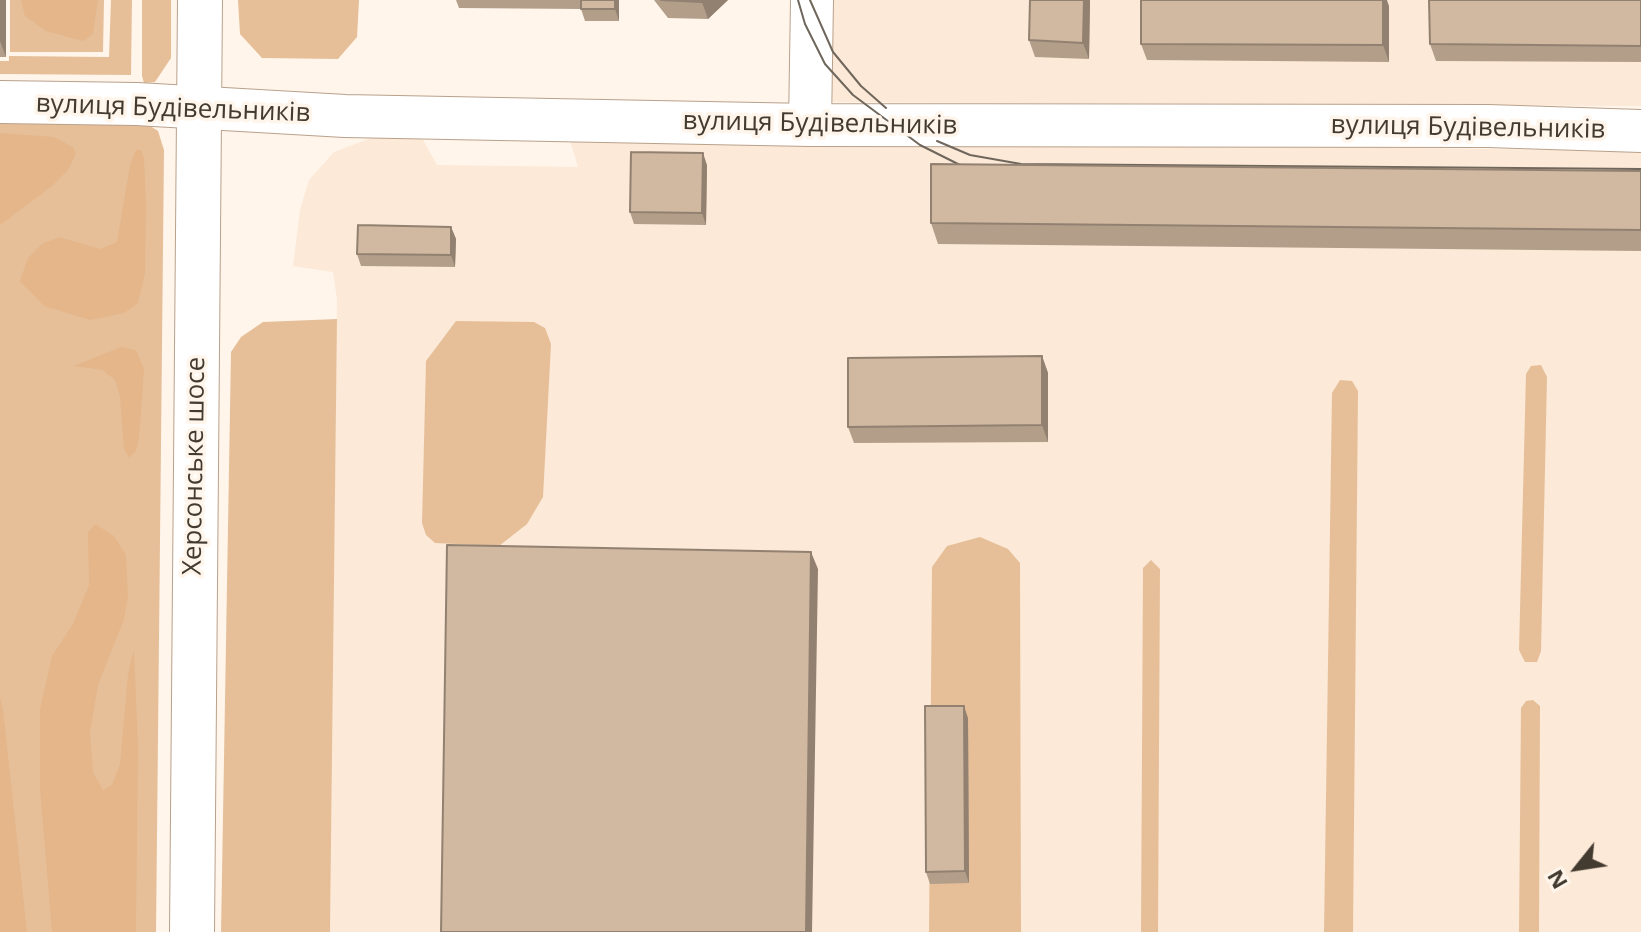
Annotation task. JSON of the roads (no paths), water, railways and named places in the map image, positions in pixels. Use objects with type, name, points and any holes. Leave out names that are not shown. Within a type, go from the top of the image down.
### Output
[{"type":"main road","name":"Херсонське шосе","points":[[192,932],[200,0]]},
{"type":"street","points":[[810,125],[812,0]]},
{"type":"street","name":"вулиця Будівельників","points":[[0,102],[810,125],[1488,126],[1641,131]]},
{"type":"tram line","points":[[798,0],[805,24],[825,64],[853,95],[920,145],[962,166],[980,169]]},
{"type":"tram line","points":[[810,0],[833,52],[861,86],[886,108]]},
{"type":"tram line","points":[[937,141],[970,155],[1021,164],[1641,169]]}]
